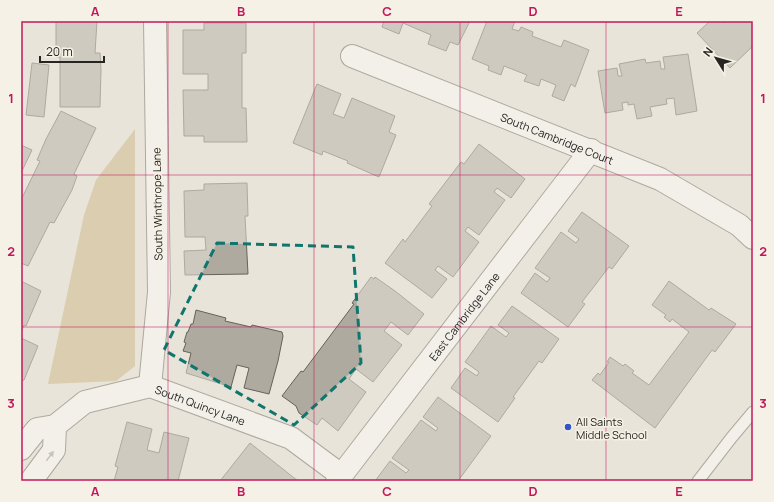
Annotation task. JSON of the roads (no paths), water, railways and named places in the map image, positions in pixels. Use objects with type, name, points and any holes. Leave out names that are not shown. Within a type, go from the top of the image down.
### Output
[{"type":"street","name":"South Winthrope Lane","points":[[150,386],[159,292],[155,21]]},
{"type":"street","name":"South Cambridge Court","points":[[352,56],[591,150],[660,179],[739,225],[753,238]]},
{"type":"street","name":"East Cambridge Lane","points":[[339,478],[591,150]]},
{"type":"street","name":"South Quincy Lane","points":[[21,449],[37,429],[55,426],[85,402],[150,386],[291,438],[339,478]]},
{"type":"street","points":[[31,481],[54,450],[55,426]]},
{"type":"lane","points":[[698,481],[753,412]]},
{"type":"place","name":"All Saints Middle School","points":[[568,427]]}]
